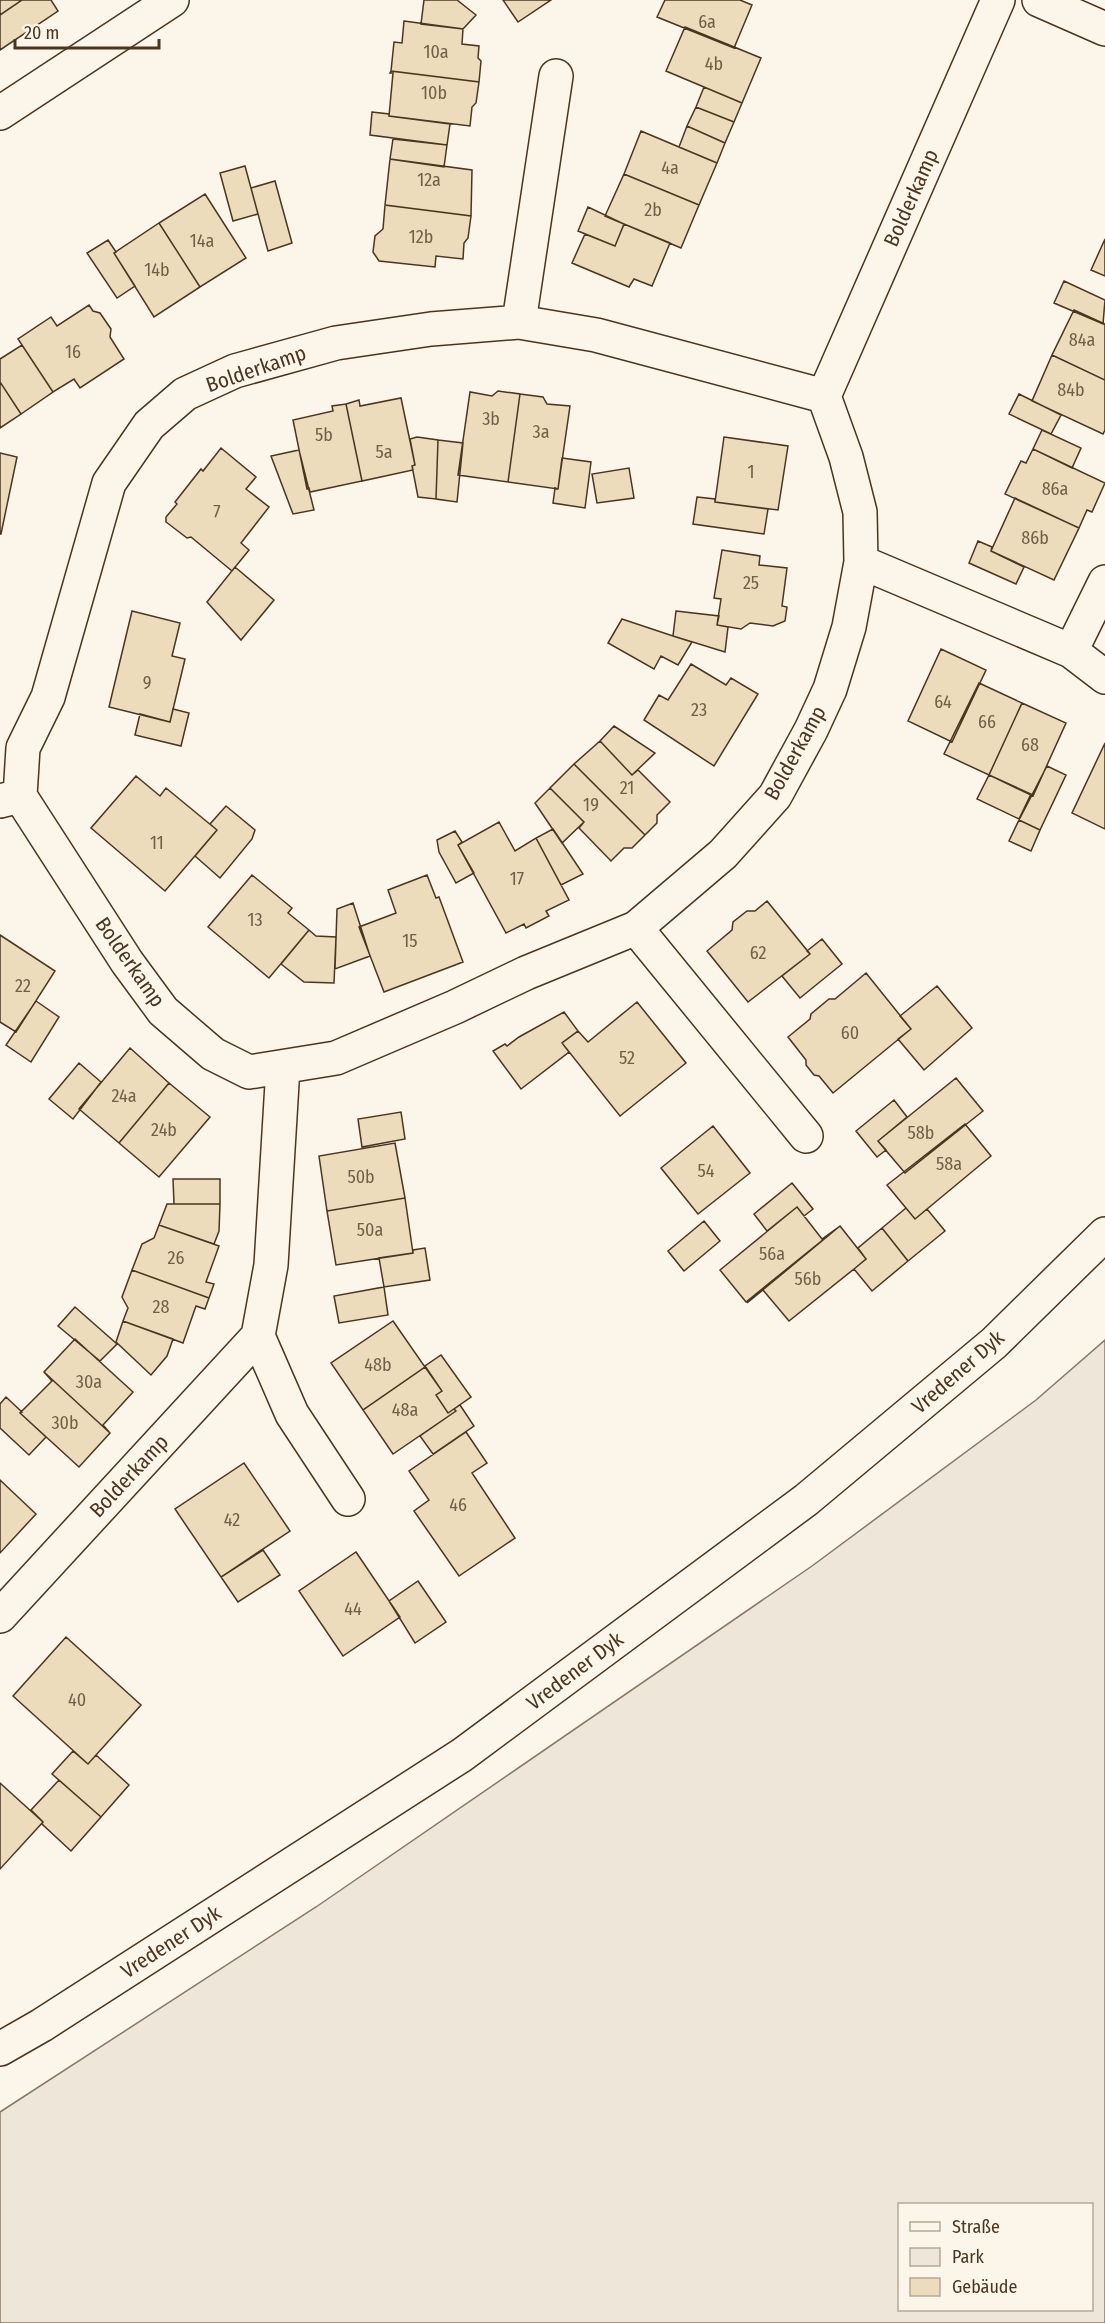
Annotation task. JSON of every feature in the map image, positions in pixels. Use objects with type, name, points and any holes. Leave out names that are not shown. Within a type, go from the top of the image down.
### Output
[{"type":"street","points":[[0,113],[172,0]]},
{"type":"street","name":"Bolderkamp","points":[[824,396],[596,335],[519,322],[431,328],[336,343],[236,371],[185,394],[148,425],[109,483],[48,697],[23,748],[10,798],[163,1011],[213,1054],[249,1071],[336,1058],[455,1007],[526,973],[636,928],[723,854],[775,796],[811,730],[830,689],[849,627],[861,562],[860,512],[846,457],[824,396],[998,0]]},
{"type":"street","points":[[1039,0],[1105,29]]},
{"type":"street","points":[[519,322],[556,76]]},
{"type":"street","points":[[861,562],[1071,651],[1105,677]]},
{"type":"street","points":[[1071,651],[1105,582]]},
{"type":"street","points":[[636,928],[806,1136]]},
{"type":"street","points":[[283,1067],[271,1265],[258,1336],[292,1414],[348,1499]]},
{"type":"street","name":"Vredener Dyk","points":[[0,2049],[462,1755],[500,1727],[806,1500],[994,1343],[1105,1234]]},
{"type":"street","name":"Bolderkamp","points":[[0,1616],[258,1336]]},
{"type":"green space","points":[[1105,1340],[1105,2323],[0,2323],[0,2112],[316,1907],[812,1566],[1036,1400]]},
{"type":"building","points":[[0,0],[22,0],[0,15]]},
{"type":"building","points":[[22,0],[51,0],[58,11],[0,50],[0,15]]},
{"type":"building","points":[[424,0],[457,0],[476,15],[463,29],[421,24]]},
{"type":"building","points":[[503,0],[551,0],[518,22]]},
{"type":"building","points":[[665,0],[740,0],[752,5],[734,48],[657,17]]},
{"type":"building","points":[[404,21],[463,29],[462,44],[479,46],[478,58],[481,61],[479,82],[391,71],[394,42],[402,43]]},
{"type":"building","points":[[685,27],[761,58],[742,103],[666,71]]},
{"type":"building","points":[[391,71],[479,82],[476,103],[472,107],[470,126],[389,116],[393,73],[390,73]]},
{"type":"building","points":[[704,87],[742,103],[734,122],[696,107]]},
{"type":"building","points":[[696,107],[734,122],[725,143],[687,126]]},
{"type":"building","points":[[372,112],[450,124],[447,145],[370,135]]},
{"type":"building","points":[[687,126],[725,143],[717,163],[679,147]]},
{"type":"building","points":[[641,131],[717,163],[699,205],[624,174]]},
{"type":"building","points":[[393,139],[447,145],[444,167],[390,159]]},
{"type":"building","points":[[390,159],[472,170],[471,216],[385,205]]},
{"type":"building","points":[[245,166],[258,214],[233,221],[220,173]]},
{"type":"building","points":[[624,174],[699,205],[681,248],[605,216]]},
{"type":"building","points":[[275,181],[292,243],[268,251],[251,188]]},
{"type":"building","points":[[205,194],[246,258],[200,287],[159,223]]},
{"type":"building","points":[[385,205],[471,216],[468,238],[464,243],[463,259],[436,256],[435,267],[379,261],[373,252],[375,236],[383,229]]},
{"type":"building","points":[[588,207],[624,224],[615,246],[578,231]]},
{"type":"building","points":[[159,223],[200,287],[154,317],[114,253]]},
{"type":"building","points":[[624,224],[670,243],[652,286],[634,279],[629,287],[572,263],[585,234],[615,246]]},
{"type":"building","points":[[1105,239],[1105,276],[1091,270]]},
{"type":"building","points":[[108,240],[135,286],[117,298],[87,253]]},
{"type":"building","points":[[1064,281],[1105,300],[1103,324],[1054,303]]},
{"type":"building","points":[[89,305],[93,311],[100,313],[111,329],[110,337],[124,359],[80,388],[74,379],[53,392],[18,339],[51,317],[57,326]]},
{"type":"building","points":[[1074,310],[1105,324],[1105,380],[1052,355]]},
{"type":"building","points":[[22,345],[53,392],[21,414],[0,382],[0,359]]},
{"type":"building","points":[[1052,355],[1105,380],[1105,430],[1103,434],[1032,401]]},
{"type":"building","points":[[0,382],[21,414],[0,428]]},
{"type":"building","points":[[498,391],[520,394],[508,482],[458,475],[470,392],[492,396]]},
{"type":"building","points":[[520,394],[543,397],[547,404],[570,406],[558,489],[508,482]]},
{"type":"building","points":[[1019,394],[1061,415],[1051,434],[1009,414]]},
{"type":"building","points":[[401,398],[415,465],[412,466],[413,470],[362,481],[346,404],[359,400],[360,406]]},
{"type":"building","points":[[346,404],[362,481],[310,492],[309,488],[307,489],[293,420],[333,411],[332,406]]},
{"type":"building","points":[[1042,430],[1081,448],[1072,468],[1033,449]]},
{"type":"building","points":[[417,437],[438,440],[436,499],[418,497],[410,439]]},
{"type":"building","points":[[724,437],[788,446],[778,510],[715,502]]},
{"type":"building","points":[[438,440],[463,443],[457,502],[436,499]]},
{"type":"building","points":[[221,448],[256,477],[246,489],[269,507],[241,543],[249,550],[232,571],[191,537],[187,538],[166,522],[166,517],[177,504],[175,502]]},
{"type":"building","points":[[1033,449],[1105,483],[1092,512],[1087,510],[1079,528],[1005,494],[1021,461],[1026,463]]},
{"type":"building","points":[[299,450],[314,510],[293,514],[271,456]]},
{"type":"building","points":[[0,453],[17,457],[1,534],[0,534]]},
{"type":"building","points":[[562,458],[591,462],[585,508],[553,503],[555,488],[558,489]]},
{"type":"building","points":[[629,468],[634,498],[597,503],[592,474]]},
{"type":"building","points":[[697,497],[715,499],[715,502],[768,509],[764,534],[693,524]]},
{"type":"building","points":[[1015,498],[1079,528],[1054,580],[991,551]]},
{"type":"building","points":[[978,541],[992,547],[991,551],[1024,567],[1016,584],[969,563]]},
{"type":"building","points":[[722,550],[760,556],[759,565],[787,568],[782,606],[787,607],[785,621],[773,626],[750,623],[741,629],[717,625],[721,599],[714,598]]},
{"type":"building","points":[[235,567],[274,600],[241,640],[207,602]]},
{"type":"building","points":[[132,611],[180,623],[172,656],[185,659],[170,722],[109,707]]},
{"type":"building","points":[[676,611],[719,616],[717,625],[728,627],[725,652],[673,636]]},
{"type":"building","points":[[622,619],[692,642],[678,665],[661,656],[654,669],[608,643]]},
{"type":"building","points":[[941,649],[986,670],[952,742],[908,721]]},
{"type":"building","points":[[691,664],[726,685],[731,678],[758,694],[714,766],[644,720],[659,695],[668,700]]},
{"type":"building","points":[[979,683],[1022,703],[989,775],[944,754]]},
{"type":"building","points":[[1022,703],[1066,723],[1033,796],[989,775]]},
{"type":"building","points":[[173,709],[189,713],[181,746],[135,735],[140,714],[170,722]]},
{"type":"building","points":[[614,726],[655,753],[632,775],[600,741]]},
{"type":"building","points":[[600,741],[632,775],[638,770],[670,802],[657,815],[657,823],[645,835],[574,764]]},
{"type":"building","points":[[1105,743],[1105,829],[1072,813]]},
{"type":"building","points":[[574,764],[645,835],[632,848],[624,848],[611,861],[579,828],[584,822],[550,788]]},
{"type":"building","points":[[1047,766],[1066,775],[1040,830],[1019,820]]},
{"type":"building","points":[[989,775],[1031,794],[1019,819],[977,799]]},
{"type":"building","points":[[136,776],[160,796],[166,788],[217,830],[165,891],[91,828]]},
{"type":"building","points":[[550,788],[584,822],[562,843],[535,803]]},
{"type":"building","points":[[226,806],[255,830],[252,839],[220,878],[195,856],[217,830],[210,824]]},
{"type":"building","points":[[1019,820],[1040,830],[1031,851],[1009,841]]},
{"type":"building","points":[[499,822],[515,851],[536,838],[569,900],[546,911],[549,916],[526,928],[524,924],[506,933],[458,845]]},
{"type":"building","points":[[553,829],[583,874],[561,885],[536,838]]},
{"type":"building","points":[[455,831],[462,842],[458,845],[474,873],[456,883],[439,852],[437,840]]},
{"type":"building","points":[[252,875],[292,908],[288,913],[309,930],[269,978],[208,927]]},
{"type":"building","points":[[427,875],[436,898],[439,897],[463,962],[384,992],[359,927],[396,913],[388,890]]},
{"type":"building","points":[[767,901],[810,954],[748,1002],[707,951],[732,930],[733,922],[747,911],[755,911]]},
{"type":"building","points":[[353,903],[370,956],[335,969],[337,909]]},
{"type":"building","points":[[309,930],[316,936],[336,937],[334,983],[304,982],[281,964]]},
{"type":"building","points":[[0,935],[55,971],[16,1032],[0,1022]]},
{"type":"building","points":[[822,939],[842,964],[800,998],[782,976],[810,954],[807,951]]},
{"type":"building","points":[[866,973],[911,1029],[833,1093],[819,1076],[814,1075],[806,1065],[806,1060],[788,1037],[829,999],[835,999]]},
{"type":"building","points":[[937,986],[972,1028],[924,1070],[898,1039],[911,1029],[900,1016]]},
{"type":"building","points":[[36,1001],[59,1017],[31,1062],[6,1045]]},
{"type":"building","points":[[637,1002],[686,1063],[620,1116],[562,1043],[578,1031],[588,1042]]},
{"type":"building","points":[[564,1012],[578,1031],[562,1043],[569,1052],[521,1089],[493,1051],[505,1044],[507,1046]]},
{"type":"building","points":[[130,1048],[169,1083],[119,1143],[79,1109]]},
{"type":"building","points":[[79,1063],[101,1082],[73,1119],[49,1099]]},
{"type":"building","points":[[956,1078],[983,1111],[905,1173],[878,1141]]},
{"type":"building","points":[[169,1083],[210,1117],[159,1177],[119,1143]]},
{"type":"building","points":[[894,1100],[907,1117],[878,1141],[886,1150],[877,1157],[856,1131]]},
{"type":"building","points":[[401,1112],[405,1139],[362,1147],[358,1119]]},
{"type":"building","points":[[965,1124],[991,1156],[915,1219],[887,1185]]},
{"type":"building","points":[[713,1126],[750,1173],[698,1214],[661,1168]]},
{"type":"building","points":[[395,1143],[405,1198],[327,1211],[319,1156]]},
{"type":"building","points":[[173,1179],[220,1179],[220,1204],[174,1204]]},
{"type":"building","points":[[792,1183],[813,1209],[804,1216],[797,1207],[767,1231],[754,1214]]},
{"type":"building","points":[[405,1198],[413,1253],[336,1265],[327,1211]]},
{"type":"building","points":[[167,1204],[220,1204],[219,1231],[214,1244],[159,1225]]},
{"type":"building","points":[[797,1207],[822,1239],[840,1226],[746,1302],[720,1270]]},
{"type":"building","points":[[906,1208],[915,1219],[927,1209],[945,1231],[908,1261],[882,1228]]},
{"type":"building","points":[[704,1221],[720,1241],[684,1271],[668,1251]]},
{"type":"building","points":[[159,1225],[219,1246],[206,1282],[214,1284],[209,1298],[132,1270],[142,1244],[154,1238]]},
{"type":"building","points":[[840,1226],[866,1259],[854,1269],[789,1321],[763,1290],[747,1303]]},
{"type":"building","points":[[882,1228],[908,1261],[872,1291],[854,1269],[866,1259],[858,1248]]},
{"type":"building","points":[[425,1248],[430,1280],[384,1287],[379,1258],[413,1253],[413,1250]]},
{"type":"building","points":[[132,1270],[209,1298],[205,1309],[196,1306],[183,1343],[123,1321],[128,1308],[122,1297]]},
{"type":"building","points":[[384,1287],[388,1315],[339,1323],[334,1296]]},
{"type":"building","points":[[75,1307],[117,1344],[100,1361],[58,1326]]},
{"type":"building","points":[[123,1321],[173,1339],[167,1356],[151,1375],[116,1342]]},
{"type":"building","points":[[393,1321],[425,1367],[363,1410],[331,1363]]},
{"type":"building","points":[[75,1339],[133,1392],[103,1425],[110,1433],[44,1372]]},
{"type":"building","points":[[441,1355],[471,1397],[448,1413],[436,1395],[442,1391],[425,1366]]},
{"type":"building","points":[[425,1367],[442,1391],[436,1395],[448,1413],[454,1409],[456,1411],[393,1454],[363,1410]]},
{"type":"building","points":[[44,1372],[110,1433],[79,1467],[20,1413],[52,1381]]},
{"type":"building","points":[[6,1397],[46,1437],[29,1455],[0,1428],[0,1404]]},
{"type":"building","points":[[460,1405],[474,1426],[433,1454],[420,1436],[456,1411],[454,1409]]},
{"type":"building","points":[[466,1432],[487,1463],[472,1473],[515,1538],[459,1576],[414,1511],[429,1500],[409,1471]]},
{"type":"building","points":[[244,1463],[290,1531],[221,1577],[175,1509]]},
{"type":"building","points":[[0,1480],[36,1514],[0,1553]]},
{"type":"building","points":[[263,1550],[280,1575],[238,1602],[221,1577]]},
{"type":"building","points":[[356,1552],[400,1617],[343,1656],[299,1591]]},
{"type":"building","points":[[418,1581],[446,1622],[415,1643],[389,1601]]},
{"type":"building","points":[[66,1637],[141,1705],[88,1764],[13,1696]]},
{"type":"building","points":[[73,1751],[88,1764],[96,1755],[129,1785],[101,1817],[52,1774]]},
{"type":"building","points":[[59,1780],[101,1817],[71,1851],[42,1824],[43,1822],[31,1810]]},
{"type":"building","points":[[0,1783],[43,1822],[0,1869]]}]
